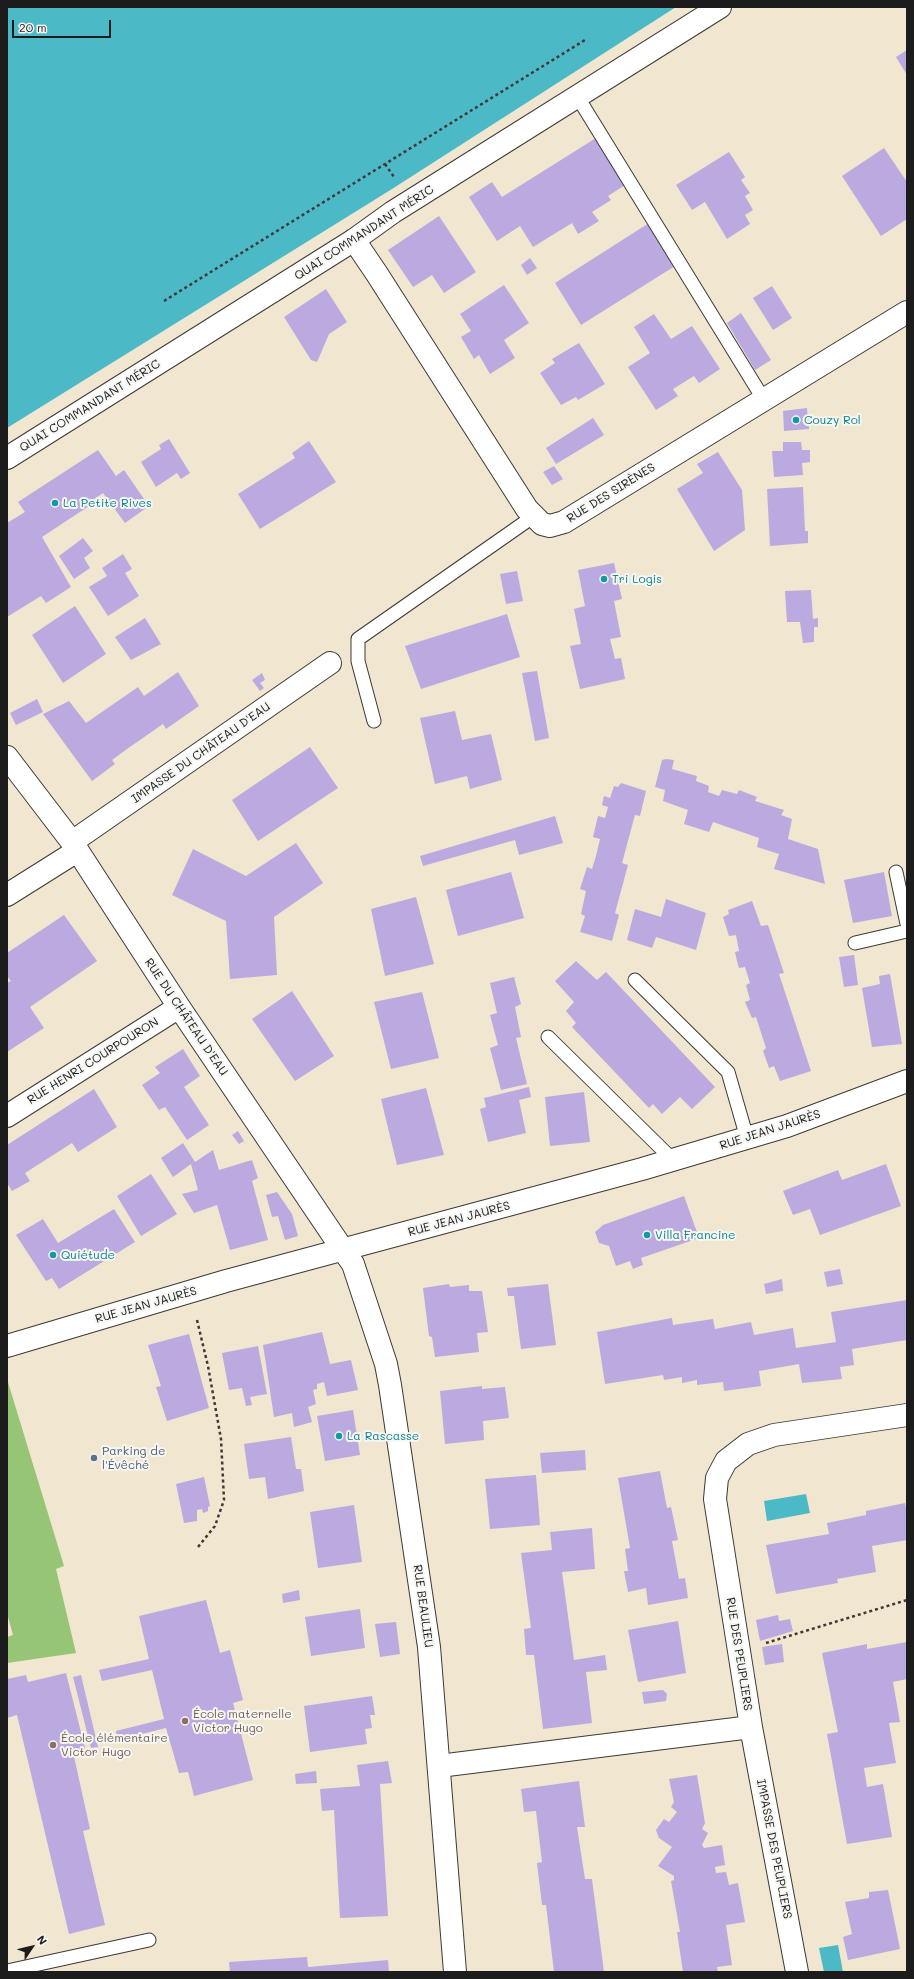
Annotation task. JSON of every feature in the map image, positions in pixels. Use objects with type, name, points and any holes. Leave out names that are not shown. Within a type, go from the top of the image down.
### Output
[{"type":"street","name":"QUAI COMMANDANT MÉRIC","points":[[7,458],[354,240],[393,212],[720,7]]},
{"type":"street","name":"RUE DES SIRÈNES","points":[[354,240],[527,509],[542,524],[550,526],[564,522],[907,312]]},
{"type":"street","name":"IMPASSE DU CHÂTEAU D'EAU","points":[[74,847],[330,663]]},
{"type":"street","name":"RUE DU CHÂTEAU D'EAU","points":[[7,757],[74,847],[179,1007],[343,1250]]},
{"type":"street","points":[[7,895],[74,847]]},
{"type":"street","name":"RUE HENRI COURPOURON","points":[[7,1116],[179,1007]]},
{"type":"street","name":"RUE JEAN JAURÈS","points":[[7,1346],[190,1292],[747,1138],[847,1105],[907,1081]]},
{"type":"street","name":"RUE BEAULIEU","points":[[343,1250],[356,1270],[386,1364],[390,1385],[429,1647],[455,1972]]},
{"type":"street","name":"RUE DES PEUPLIERS","points":[[439,1766],[751,1727],[715,1500],[717,1478],[726,1461],[748,1444],[774,1435],[907,1415]]},
{"type":"street","name":"IMPASSE DES PEUPLIERS","points":[[751,1727],[797,1972]]},
{"type":"lane","points":[[577,96],[764,400]]},
{"type":"lane","points":[[374,721],[358,661],[358,639],[534,516]]},
{"type":"lane","points":[[896,872],[907,924]]},
{"type":"lane","points":[[855,942],[907,931]]},
{"type":"lane","points":[[635,980],[728,1072],[747,1138]]},
{"type":"lane","points":[[548,1037],[672,1159]]},
{"type":"lane","points":[[7,1971],[149,1940]]},
{"type":"path","points":[[164,301],[585,40]]},
{"type":"path","points":[[190,1292],[208,1366],[221,1439],[224,1500],[215,1526],[198,1547]]},
{"type":"path","points":[[739,1652],[907,1600]]},
{"type":"green space","points":[[7,1379],[64,1566],[56,1569],[76,1653],[7,1663],[7,1637],[13,1635],[7,1613]]},
{"type":"water","points":[[7,7],[676,7],[392,189],[7,428]]},
{"type":"water","points":[[806,1494],[810,1513],[767,1521],[764,1501]]},
{"type":"water","points":[[838,1945],[843,1972],[824,1972],[819,1948]]},
{"type":"building","points":[[907,50],[907,75],[896,57]]},
{"type":"building","points":[[596,138],[625,185],[608,196],[611,200],[592,212],[599,221],[578,234],[572,223],[533,247],[520,226],[497,241],[469,197],[492,182],[502,197]]},
{"type":"building","points":[[884,148],[907,182],[907,219],[881,236],[842,176]]},
{"type":"building","points":[[729,152],[745,177],[741,180],[750,193],[745,196],[753,210],[745,215],[750,224],[727,239],[705,202],[692,210],[676,185]]},
{"type":"building","points":[[439,216],[476,272],[444,293],[432,275],[413,287],[388,250]]},
{"type":"building","points":[[649,223],[675,266],[581,325],[555,283]]},
{"type":"building","points":[[530,258],[537,268],[527,275],[521,265]]},
{"type":"building","points":[[504,285],[529,323],[504,340],[515,358],[490,374],[479,355],[474,359],[461,337],[471,331],[460,314]]},
{"type":"building","points":[[772,286],[792,318],[773,330],[753,298]]},
{"type":"building","points":[[326,289],[347,322],[329,334],[317,362],[311,360],[284,317]]},
{"type":"building","points":[[741,313],[771,360],[755,370],[727,323]]},
{"type":"building","points":[[654,314],[671,339],[692,326],[720,369],[699,383],[694,376],[673,389],[678,396],[656,410],[628,367],[650,353],[634,327]]},
{"type":"building","points":[[579,343],[605,384],[578,400],[576,397],[561,405],[540,373],[555,363],[552,359]]},
{"type":"building","name":"Couzy Rol","points":[[807,408],[809,429],[784,431],[783,411]]},
{"type":"building","points":[[593,418],[604,435],[556,464],[546,448]]},
{"type":"building","points":[[169,439],[190,473],[181,479],[177,473],[156,487],[141,462],[161,449],[159,445]]},
{"type":"building","points":[[309,441],[336,482],[260,529],[238,494],[295,458],[292,453]]},
{"type":"building","points":[[783,442],[801,442],[802,450],[810,450],[810,462],[802,463],[803,475],[774,477],[772,451],[783,451]]},
{"type":"building","points":[[98,450],[116,476],[124,470],[149,506],[125,523],[103,493],[90,502],[92,504],[42,537],[71,587],[46,603],[41,596],[7,617],[7,523],[25,512],[18,502]]},
{"type":"building","points":[[718,452],[742,490],[745,530],[714,551],[677,489],[703,473],[697,464]]},
{"type":"building","points":[[554,466],[563,479],[552,485],[543,472]]},
{"type":"building","points":[[803,487],[805,531],[808,531],[808,543],[770,546],[767,489]]},
{"type":"building","points":[[83,538],[93,551],[84,558],[90,568],[74,579],[59,556]]},
{"type":"building","points":[[123,554],[132,569],[125,573],[139,596],[108,616],[89,587],[107,576],[102,568]]},
{"type":"building","points":[[614,563],[622,599],[614,601],[621,637],[610,639],[615,659],[621,658],[625,679],[580,689],[570,646],[581,644],[574,609],[585,606],[578,570]]},
{"type":"building","points":[[517,571],[523,601],[506,604],[500,574]]},
{"type":"building","points":[[811,590],[813,619],[818,618],[818,627],[814,627],[814,642],[803,643],[800,622],[787,622],[785,591]]},
{"type":"building","points":[[75,606],[106,654],[63,683],[32,635]]},
{"type":"building","points":[[507,614],[520,657],[421,689],[405,646]]},
{"type":"building","points":[[145,618],[161,644],[131,660],[115,637]]},
{"type":"building","points":[[537,671],[549,738],[535,741],[522,673]]},
{"type":"building","points":[[178,672],[199,706],[166,729],[163,724],[127,749],[112,760],[115,764],[92,781],[43,714],[69,701],[86,723],[138,687],[144,696]]},
{"type":"building","points":[[262,673],[265,680],[260,683],[264,688],[260,691],[252,680]]},
{"type":"building","points":[[37,699],[43,712],[16,725],[10,713]]},
{"type":"building","points":[[455,711],[462,740],[491,734],[502,780],[470,789],[467,776],[435,784],[420,718]]},
{"type":"building","points":[[310,747],[338,788],[258,841],[232,800]]},
{"type":"building","points":[[662,760],[674,760],[672,769],[697,776],[696,781],[709,786],[708,792],[719,796],[722,790],[737,794],[739,790],[757,797],[755,801],[784,810],[781,815],[792,819],[788,839],[818,849],[825,884],[774,869],[779,854],[757,847],[759,838],[713,822],[709,832],[684,824],[688,810],[663,801],[665,790],[655,787]]},
{"type":"building","points":[[621,783],[646,791],[640,816],[635,815],[622,863],[628,865],[615,913],[619,915],[612,941],[580,932],[585,916],[581,914],[586,891],[580,889],[587,867],[592,869],[596,856],[600,839],[593,837],[598,816],[605,818],[608,807],[602,805],[604,796],[610,798],[614,786],[618,787]]},
{"type":"building","points":[[555,816],[563,843],[519,855],[515,840],[423,866],[420,856]]},
{"type":"building","points":[[296,843],[323,883],[274,917],[277,975],[230,979],[226,921],[172,895],[193,849],[246,876]]},
{"type":"building","points":[[511,872],[524,918],[458,936],[446,890]]},
{"type":"building","points":[[884,872],[892,916],[853,923],[844,880]]},
{"type":"building","points":[[416,897],[434,964],[385,976],[371,909]]},
{"type":"building","points":[[666,899],[706,913],[696,950],[656,937],[652,948],[627,940],[635,909],[661,917]]},
{"type":"building","points":[[752,901],[761,926],[768,925],[784,973],[779,974],[811,1071],[780,1081],[774,1066],[769,1068],[763,1051],[766,1048],[756,1017],[752,1018],[745,1002],[750,1000],[746,985],[750,983],[745,967],[739,968],[735,952],[739,951],[736,935],[729,936],[723,917],[729,914],[728,910]]},
{"type":"building","points":[[64,915],[97,961],[30,1007],[44,1028],[7,1052],[7,983],[11,981],[7,976],[7,953]]},
{"type":"building","points":[[854,955],[858,985],[844,987],[839,957]]},
{"type":"building","points":[[576,961],[597,980],[606,972],[715,1087],[692,1109],[680,1097],[662,1114],[653,1104],[649,1108],[572,1027],[576,1023],[566,1011],[574,1002],[555,981]]},
{"type":"building","points":[[890,974],[902,1044],[872,1047],[862,988],[880,984],[879,976]]},
{"type":"building","points":[[514,977],[521,1004],[515,1007],[521,1037],[516,1038],[527,1084],[501,1090],[490,1048],[498,1045],[490,1015],[497,1013],[490,983]]},
{"type":"building","points":[[292,991],[334,1056],[295,1081],[252,1019]]},
{"type":"building","points":[[422,992],[439,1058],[391,1069],[374,1002]]},
{"type":"building","points":[[183,1049],[200,1076],[184,1087],[209,1125],[187,1140],[165,1107],[159,1110],[142,1085],[160,1073],[155,1067]]},
{"type":"building","points":[[529,1087],[531,1097],[519,1100],[526,1133],[488,1142],[480,1109],[486,1107],[484,1098]]},
{"type":"building","points":[[426,1088],[444,1155],[397,1165],[381,1099]]},
{"type":"building","points":[[94,1089],[117,1127],[78,1152],[72,1143],[25,1173],[30,1181],[12,1191],[7,1183],[7,1145]]},
{"type":"building","points":[[584,1092],[590,1142],[550,1146],[545,1097]]},
{"type":"building","points":[[238,1131],[244,1141],[239,1144],[232,1135]]},
{"type":"building","points":[[183,1143],[195,1162],[213,1150],[219,1170],[252,1160],[258,1178],[252,1181],[268,1240],[230,1250],[217,1205],[194,1213],[182,1194],[198,1190],[191,1164],[173,1177],[161,1158]]},
{"type":"building","points":[[886,1164],[901,1206],[820,1235],[810,1209],[793,1215],[783,1191],[838,1170],[842,1180]]},
{"type":"building","points":[[151,1174],[177,1214],[141,1236],[117,1196]]},
{"type":"building","points":[[277,1192],[292,1214],[298,1236],[285,1240],[278,1216],[272,1217],[266,1195]]},
{"type":"building","name":"Villa Francine","points":[[684,1196],[699,1238],[641,1258],[643,1265],[633,1269],[630,1261],[616,1266],[609,1246],[599,1243],[595,1232],[603,1225]]},
{"type":"building","points":[[114,1209],[135,1242],[59,1289],[52,1278],[46,1281],[16,1235],[43,1219],[58,1243]]},
{"type":"building","points":[[840,1269],[843,1284],[827,1287],[824,1272]]},
{"type":"building","points":[[782,1279],[783,1291],[766,1294],[764,1284]]},
{"type":"building","points":[[449,1284],[450,1287],[469,1285],[469,1291],[482,1291],[488,1332],[477,1333],[479,1352],[435,1357],[432,1337],[429,1336],[423,1288]]},
{"type":"building","points":[[548,1284],[556,1345],[521,1349],[514,1296],[508,1296],[507,1288]]},
{"type":"building","points":[[907,1300],[907,1340],[852,1349],[854,1365],[840,1367],[842,1379],[802,1383],[799,1364],[759,1371],[761,1386],[724,1391],[723,1382],[697,1385],[697,1380],[682,1383],[682,1377],[664,1380],[663,1375],[605,1384],[597,1332],[672,1318],[673,1325],[713,1319],[715,1329],[751,1322],[754,1335],[793,1328],[796,1348],[836,1342],[831,1312]]},
{"type":"building","points":[[322,1332],[330,1364],[351,1360],[358,1390],[327,1396],[324,1382],[317,1384],[317,1389],[313,1390],[316,1404],[308,1407],[312,1422],[294,1427],[292,1413],[274,1417],[263,1345]]},
{"type":"building","points":[[189,1334],[209,1408],[167,1421],[156,1387],[161,1386],[148,1345]]},
{"type":"building","points":[[258,1346],[267,1394],[250,1397],[252,1405],[246,1406],[242,1388],[229,1390],[222,1353]]},
{"type":"building","points":[[482,1386],[482,1389],[505,1387],[509,1418],[483,1421],[484,1440],[445,1444],[440,1391]]},
{"type":"building","name":"La Rascasse","points":[[353,1410],[360,1455],[325,1461],[317,1416]]},
{"type":"building","points":[[291,1437],[296,1469],[301,1469],[304,1491],[268,1499],[265,1477],[249,1479],[244,1444]]},
{"type":"building","points":[[585,1450],[586,1470],[542,1473],[540,1453]]},
{"type":"building","points":[[660,1471],[667,1508],[671,1507],[678,1540],[672,1541],[679,1579],[685,1578],[688,1598],[648,1605],[646,1588],[628,1592],[624,1571],[628,1571],[625,1549],[630,1548],[618,1478]]},
{"type":"building","points":[[536,1475],[540,1525],[490,1529],[485,1479]]},
{"type":"building","points":[[204,1477],[210,1506],[208,1507],[208,1511],[203,1513],[202,1509],[197,1510],[197,1521],[184,1523],[176,1484]]},
{"type":"building","points":[[905,1503],[907,1513],[907,1540],[872,1546],[876,1572],[837,1579],[838,1583],[776,1594],[766,1545],[829,1534],[827,1523],[866,1515],[866,1511]]},
{"type":"building","points":[[354,1505],[362,1562],[318,1568],[310,1512]]},
{"type":"building","points":[[592,1528],[595,1569],[562,1572],[574,1660],[605,1655],[607,1670],[586,1672],[592,1723],[543,1729],[534,1655],[526,1655],[524,1629],[531,1628],[521,1553],[552,1550],[550,1532]]},
{"type":"building","points":[[299,1590],[300,1600],[283,1603],[282,1594]]},
{"type":"building","points":[[206,1600],[220,1653],[230,1650],[243,1700],[233,1703],[253,1780],[194,1796],[188,1772],[179,1773],[166,1728],[117,1740],[116,1731],[164,1719],[152,1670],[102,1681],[99,1670],[149,1659],[139,1616]]},
{"type":"building","points":[[360,1609],[365,1648],[311,1656],[305,1617]]},
{"type":"building","points":[[778,1615],[779,1621],[790,1619],[793,1631],[760,1641],[756,1620]]},
{"type":"building","points":[[678,1621],[686,1673],[638,1682],[628,1630]]},
{"type":"building","points":[[396,1622],[400,1654],[380,1657],[375,1624]]},
{"type":"building","points":[[907,1642],[907,1679],[893,1682],[900,1722],[889,1723],[896,1763],[864,1768],[867,1787],[883,1784],[892,1837],[847,1844],[827,1734],[838,1732],[822,1653],[867,1644],[867,1649]]},
{"type":"building","points":[[782,1644],[784,1662],[765,1665],[762,1647]]},
{"type":"building","points":[[66,1673],[85,1748],[73,1752],[90,1829],[83,1831],[105,1925],[69,1934],[17,1715],[7,1718],[7,1679],[26,1675],[28,1682]]},
{"type":"building","points":[[81,1675],[98,1747],[91,1748],[73,1677]]},
{"type":"building","points":[[663,1690],[667,1694],[666,1701],[644,1704],[642,1692]]},
{"type":"building","points":[[372,1696],[375,1715],[370,1715],[372,1728],[365,1729],[367,1744],[310,1752],[304,1706]]},
{"type":"building","points":[[388,1761],[392,1783],[380,1784],[388,1916],[340,1918],[334,1810],[322,1811],[320,1789],[360,1786],[357,1765]]},
{"type":"building","points":[[316,1771],[317,1783],[296,1784],[295,1774]]},
{"type":"building","points":[[697,1775],[705,1823],[702,1829],[708,1833],[702,1845],[704,1848],[722,1845],[725,1865],[715,1867],[716,1873],[726,1872],[729,1885],[738,1883],[745,1922],[726,1925],[732,1965],[717,1967],[718,1972],[683,1972],[677,1932],[680,1932],[671,1881],[674,1880],[674,1876],[658,1866],[672,1847],[659,1838],[656,1830],[664,1819],[669,1822],[677,1812],[671,1807],[674,1802],[669,1779]]},
{"type":"building","points":[[579,1781],[585,1827],[577,1827],[585,1879],[592,1879],[604,1972],[554,1972],[546,1905],[542,1905],[537,1863],[542,1862],[536,1811],[524,1812],[521,1789]]},
{"type":"building","points":[[888,1890],[900,1949],[848,1960],[843,1937],[852,1934],[845,1902],[869,1898],[869,1892]]},
{"type":"building","points":[[307,1957],[308,1967],[388,1960],[389,1972],[230,1972],[229,1962]]},
{"type":"place","name":"Couzy Rol","points":[[796,420]]},
{"type":"place","name":"La Petite Rives","points":[[55,503]]},
{"type":"place","name":"Tri Logis","points":[[604,579]]},
{"type":"place","name":"Villa Francine","points":[[647,1235]]},
{"type":"place","name":"Quiétude","points":[[53,1255]]},
{"type":"place","name":"La Rascasse","points":[[339,1436]]},
{"type":"place","name":"Parking de l'Évêché","points":[[94,1458]]},
{"type":"place","name":"École maternelle Victor Hugo","points":[[185,1721]]},
{"type":"place","name":"École élémentaire Victor Hugo","points":[[53,1745]]}]
